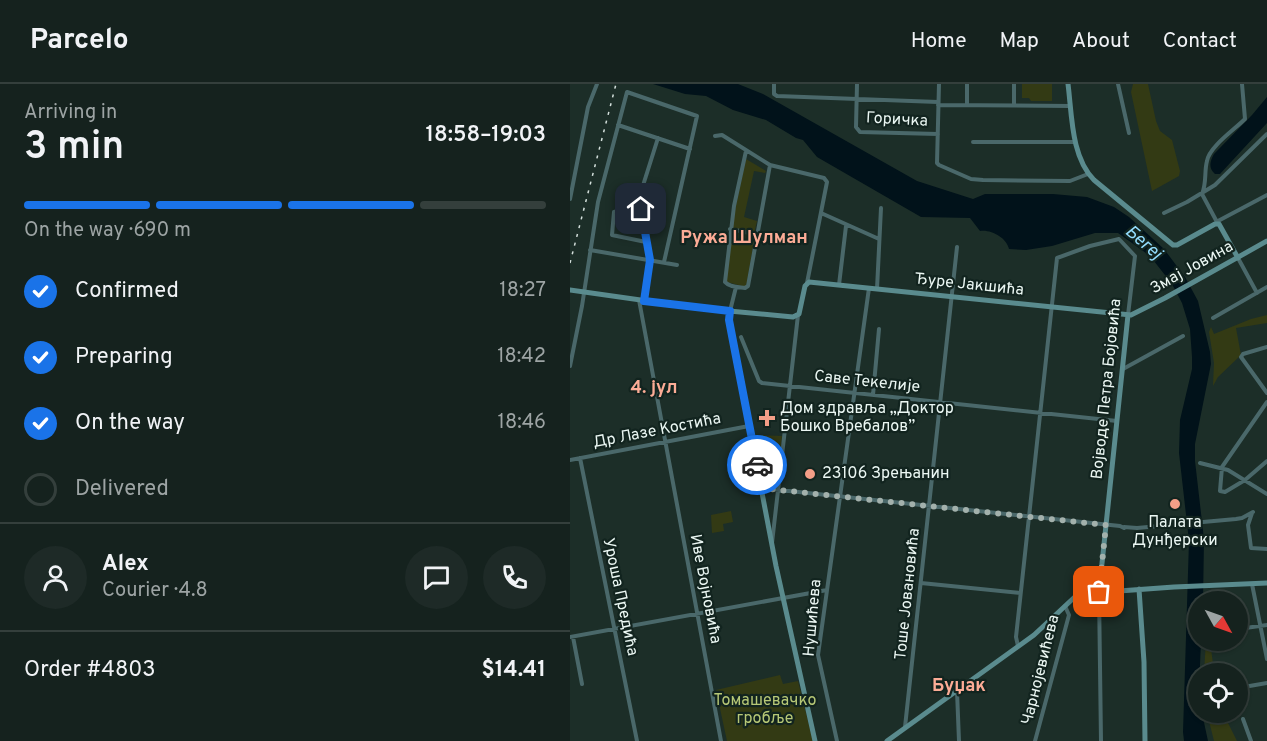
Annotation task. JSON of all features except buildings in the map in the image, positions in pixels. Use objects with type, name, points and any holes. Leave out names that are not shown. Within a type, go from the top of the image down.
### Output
[{"type":"street","points":[[570,199],[586,115],[597,84]]},
{"type":"street","points":[[774,84],[776,96],[967,105],[1071,106]]},
{"type":"street","points":[[857,84],[857,99]]},
{"type":"street","points":[[939,84],[937,163],[970,179],[1070,181],[1088,174]]},
{"type":"street","points":[[967,105],[968,84]]},
{"type":"street","points":[[1014,84],[1014,105]]},
{"type":"street","points":[[1068,84],[1076,142],[1088,174],[1175,246],[1267,195]]},
{"type":"street","points":[[1118,84],[1129,133]]},
{"type":"street","points":[[1242,84],[1246,114],[1244,120],[1208,156],[1202,194],[1257,293]]},
{"type":"street","points":[[570,366],[598,202],[627,92],[697,116],[664,262]]},
{"type":"street","name":"Горичка","points":[[857,99],[856,127],[861,132],[938,134]]},
{"type":"street","points":[[618,125],[690,149]]},
{"type":"street","points":[[1164,213],[1215,185],[1267,134]]},
{"type":"street","points":[[715,136],[722,135],[770,165],[824,178],[827,182],[807,283],[798,315],[772,544]]},
{"type":"street","points":[[650,260],[639,195],[658,138]]},
{"type":"street","points":[[973,142],[1076,142]]},
{"type":"street","points":[[746,151],[730,229],[725,282],[736,287],[748,286],[770,165]]},
{"type":"street","points":[[1206,179],[1215,185]]},
{"type":"street","points":[[877,289],[881,208]]},
{"type":"street","points":[[625,209],[614,212],[613,236],[646,242]]},
{"type":"street","points":[[822,213],[846,226],[879,239]]},
{"type":"street","points":[[839,285],[846,226]]},
{"type":"street","points":[[730,229],[794,242]]},
{"type":"street","name":"Војводе Петра Бојовића","points":[[1051,307],[1057,258],[1090,246],[1119,239],[1135,256],[1099,592]]},
{"type":"street","name":"Змај Јовина","points":[[1128,315],[1136,314],[1168,297],[1267,241]]},
{"type":"street","name":"Тоше Јовановића","points":[[905,728],[957,247]]},
{"type":"street","points":[[590,250],[677,265]]},
{"type":"street","name":"Иве Војновића","points":[[650,260],[641,301],[721,741]]},
{"type":"street","name":"Ђуре Јакшића","points":[[807,283],[1128,315]]},
{"type":"street","points":[[736,287],[730,311],[730,328],[772,544],[815,741]]},
{"type":"street","points":[[1213,318],[1267,287]]},
{"type":"street","name":"Нушићева","points":[[837,741],[818,655],[869,288]]},
{"type":"street","points":[[570,290],[730,311],[793,317],[798,315]]},
{"type":"street","points":[[1018,646],[1016,637],[1020,593],[1051,307]]},
{"type":"street","points":[[873,395],[879,328]]},
{"type":"street","points":[[1123,369],[1183,336]]},
{"type":"street","name":"Саве Текелије","points":[[741,337],[759,381],[762,383],[1117,421]]},
{"type":"street","points":[[1267,347],[1241,355],[1242,360],[1267,393]]},
{"type":"street","points":[[1267,402],[1222,467],[1219,489],[1225,492],[1245,480],[1267,461]]},
{"type":"street","name":"Др Лазе Костића","points":[[570,460],[749,426]]},
{"type":"street","name":"Уроша Предића","points":[[580,458],[637,741]]},
{"type":"street","points":[[1200,463],[1222,467],[1267,494]]},
{"type":"street","points":[[761,484],[778,490],[1124,528],[1242,519],[1253,512],[1248,525],[1251,548],[1267,549]]},
{"type":"street","points":[[767,519],[776,506]]},
{"type":"street","points":[[921,583],[1020,593]]},
{"type":"street","points":[[887,741],[1040,630],[1078,594],[1267,583]]},
{"type":"street","points":[[1252,584],[1267,659]]},
{"type":"street","points":[[1139,589],[1144,662],[1145,741]]},
{"type":"street","points":[[582,684],[572,637],[827,590]]},
{"type":"street","points":[[1099,592],[1101,741]]},
{"type":"street","name":"Чарнојевићева","points":[[1035,741],[1069,615],[1065,606]]},
{"type":"street","points":[[1248,628],[1267,625]]},
{"type":"street","points":[[1248,686],[1267,683]]},
{"type":"street","points":[[957,691],[958,741]]},
{"type":"street","points":[[1244,723],[1251,741]]},
{"type":"green space","points":[[1022,84],[1052,84],[1052,101],[1031,101],[1029,98],[1022,98]]},
{"type":"green space","points":[[1133,84],[1148,84],[1156,121],[1160,131],[1172,140],[1180,171],[1179,176],[1152,191],[1131,92]]},
{"type":"green space","points":[[746,159],[766,171],[765,173],[754,171],[744,217],[757,221],[754,234],[731,229]]},
{"type":"green space","points":[[731,231],[755,236],[746,287],[727,282]]},
{"type":"green space","points":[[1267,315],[1267,323],[1236,328],[1241,355],[1218,377],[1213,386],[1214,363],[1209,332],[1211,327],[1214,334]]},
{"type":"green space","points":[[754,435],[782,436],[777,485],[774,487],[764,484]]},
{"type":"green space","points":[[731,511],[733,522],[723,524],[724,531],[712,533],[711,515]]},
{"type":"green space","points":[[1205,651],[1211,651],[1213,663],[1205,663]]},
{"type":"green space","name":"Томашевачко гробље","points":[[780,675],[783,684],[798,681],[813,741],[727,741],[716,690]]},
{"type":"green space","points":[[1210,723],[1228,723],[1237,741],[1214,741]]},
{"type":"water","name":"Бегеј","points":[[653,84],[738,84],[763,94],[917,181],[973,199],[985,194],[1053,194],[1087,197],[1114,207],[1129,217],[1164,249],[1185,277],[1198,301],[1210,352],[1211,364],[1195,444],[1204,539],[1203,591],[1188,591],[1188,651],[1201,651],[1200,663],[1188,663],[1188,723],[1204,723],[1208,741],[1184,741],[1183,732],[1189,541],[1179,453],[1180,420],[1192,369],[1190,329],[1182,303],[1172,284],[1150,256],[1118,233],[1095,233],[1052,246],[1026,250],[1009,249],[1002,238],[989,231],[980,231],[970,218],[921,217],[817,157],[803,140],[766,120],[733,110],[706,96],[685,94]]},
{"type":"water","points":[[1267,97],[1267,123],[1220,174],[1215,174],[1210,164],[1214,154]]},
{"type":"railway","points":[[570,263],[616,84]]},
{"type":"way so far","points":[[757,465],[761,484],[770,489],[1106,525],[1099,592]]},
{"type":"place","name":"Дом здравља „Доктор Бошко Вребалов”","points":[[767,418]]},
{"type":"place","name":"23106 Зрењанин","points":[[810,474]]},
{"type":"place","name":"Палата Дунђерски","points":[[1175,504]]},
{"type":"district","name":"Ружа Шулман","points":[[744,238]]},
{"type":"district","name":"4. јул","points":[[654,388]]},
{"type":"district","name":"Буџак","points":[[959,686]]},
{"type":"route","points":[[641,209],[650,260],[644,301],[730,311],[729,320],[757,465]]}]
